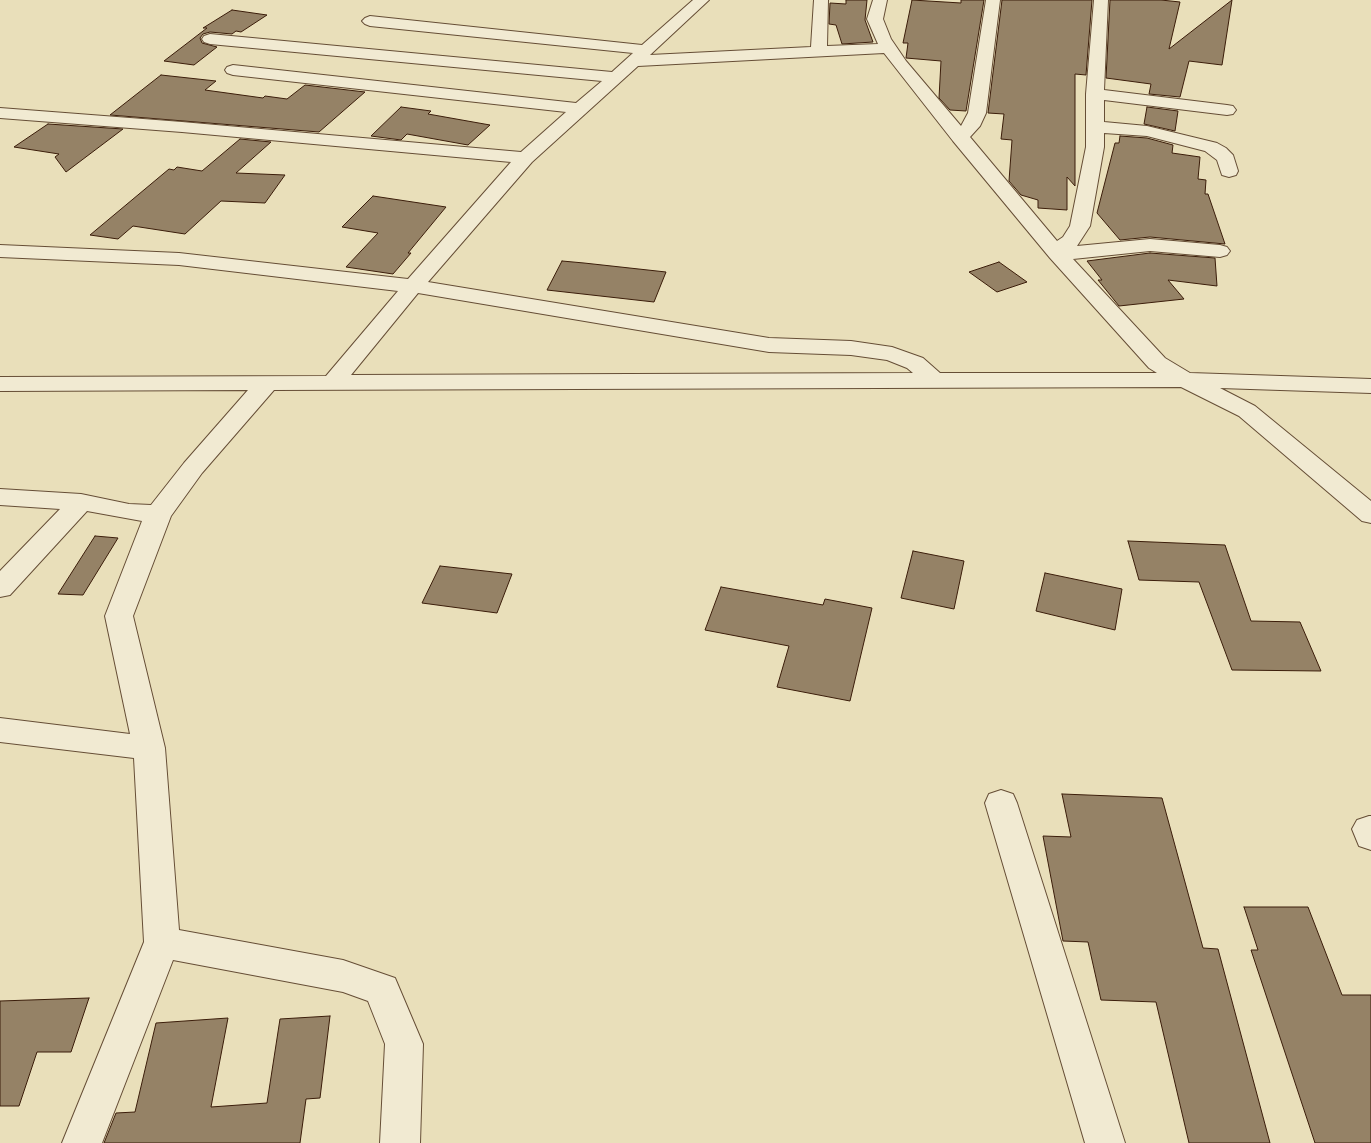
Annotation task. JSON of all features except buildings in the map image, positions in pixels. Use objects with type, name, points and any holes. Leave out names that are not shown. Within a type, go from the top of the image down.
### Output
[{"type":"street","points":[[334,381],[413,286],[526,158],[702,0]]},
{"type":"street","points":[[819,50],[821,0]]},
{"type":"street","points":[[880,0],[876,19],[883,39],[889,48],[959,137],[1056,252],[1157,364],[1247,412],[1371,515]]},
{"type":"street","points":[[959,137],[971,126],[977,112],[993,0]]},
{"type":"street","points":[[1056,252],[1071,241],[1080,226],[1095,147],[1095,94],[1101,0]]},
{"type":"street","points":[[370,22],[639,56],[889,48]]},
{"type":"street","points":[[210,39],[614,77]]},
{"type":"street","points":[[233,70],[582,109]]},
{"type":"street","points":[[1095,94],[1227,110]]},
{"type":"street","points":[[0,113],[526,158]]},
{"type":"street","points":[[1096,127],[1147,131],[1211,147],[1220,152],[1226,159],[1229,171]]},
{"type":"street","points":[[1056,252],[1150,245],[1220,251]]},
{"type":"street","points":[[0,251],[179,259],[413,286],[769,345],[851,348],[892,354],[915,363],[934,380]]},
{"type":"street","points":[[0,384],[334,381],[1185,380],[1371,386]]},
{"type":"street","points":[[82,1143],[162,942],[149,748],[119,616],[158,514],[193,468],[267,383]]},
{"type":"street","points":[[0,497],[81,502],[129,512],[158,514]]},
{"type":"street","points":[[0,588],[81,502]]},
{"type":"street","points":[[0,730],[149,748]]},
{"type":"street","points":[[1001,803],[1104,1143]]},
{"type":"street","points":[[162,942],[343,976],[382,990],[404,1044],[400,1143]]}]
